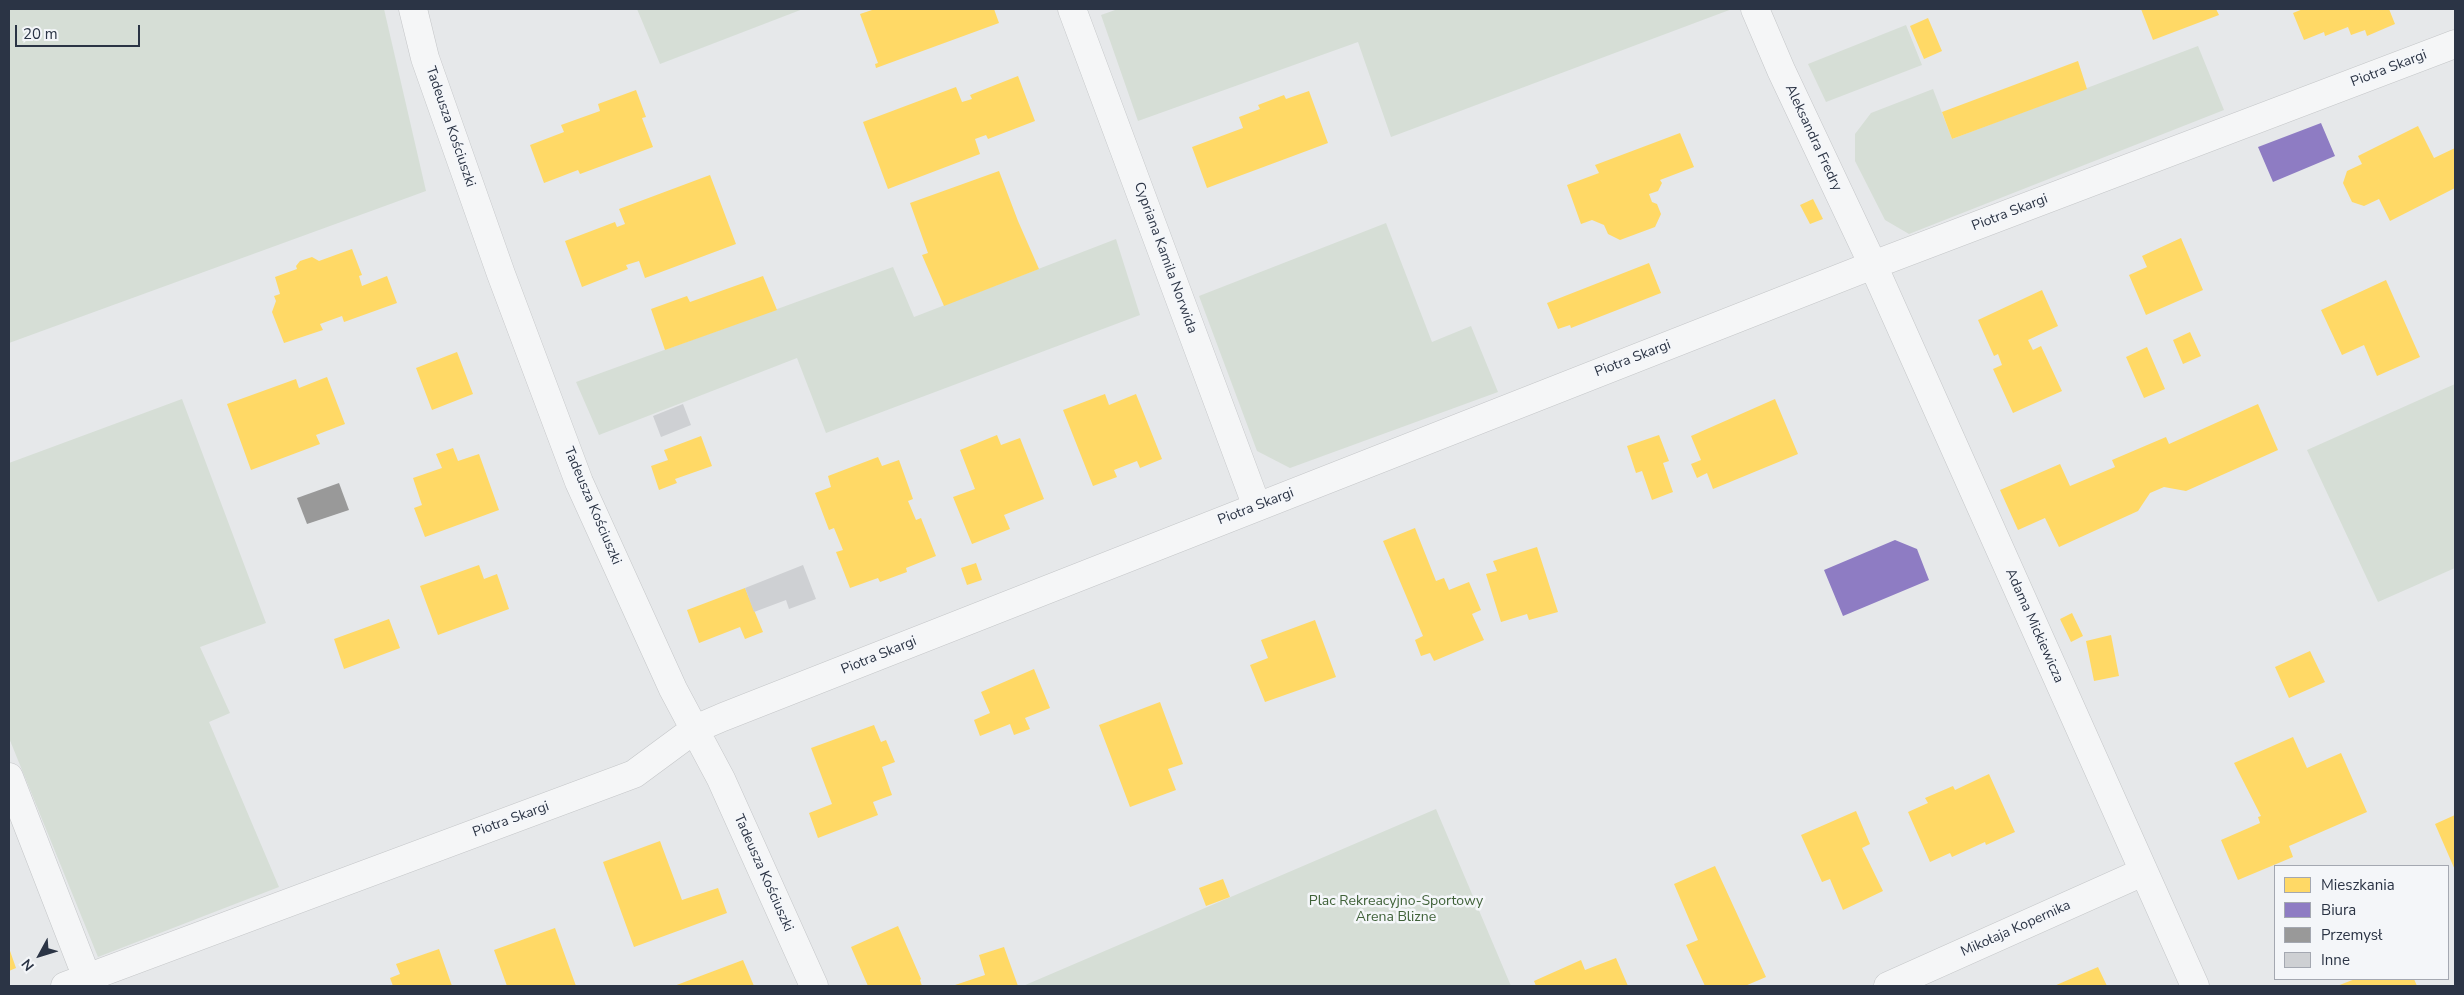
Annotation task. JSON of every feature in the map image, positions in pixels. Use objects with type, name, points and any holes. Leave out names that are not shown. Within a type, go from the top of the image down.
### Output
[{"type":"street","name":"Tadeusza Kościuszki","points":[[413,9],[425,58],[498,264],[580,482],[673,689],[720,779],[814,986]]},
{"type":"street","name":"Cypriana Kamila Norwida","points":[[1072,9],[1257,507]]},
{"type":"street","name":"Aleksandra Fredry","points":[[1755,9],[1781,70],[1873,265]]},
{"type":"street","name":"Piotra Skargi","points":[[76,982],[634,774],[695,729],[1873,265],[2455,44]]},
{"type":"street","name":"Adama Mickiewicza","points":[[1873,265],[2195,986]]},
{"type":"street","points":[[9,777],[76,982]]},
{"type":"street","name":"Mikołaja Kopernika","points":[[1888,986],[2143,872]]},
{"type":"green space","points":[[9,9],[384,9],[426,191],[9,343]]},
{"type":"green space","points":[[637,9],[803,9],[660,64]]},
{"type":"green space","points":[[1118,9],[1732,9],[1391,137],[1358,42],[1138,121],[1101,15]]},
{"type":"green space","points":[[1906,25],[1922,65],[1826,102],[1808,64]]},
{"type":"green space","points":[[2198,46],[2224,110],[1909,234],[1885,220],[1855,161],[1855,134],[1871,113],[1933,89],[1952,139]]},
{"type":"green space","points":[[1386,223],[1432,342],[1471,326],[1498,392],[1290,468],[1257,451],[1199,296]]},
{"type":"green space","points":[[1116,239],[1140,315],[826,433],[797,358],[599,435],[576,382],[893,267],[914,317]]},
{"type":"green space","points":[[2455,384],[2455,568],[2378,602],[2307,450]]},
{"type":"green space","points":[[182,399],[266,623],[200,647],[230,713],[209,722],[279,887],[98,957],[9,738],[9,463]]},
{"type":"green space","name":"Plac Rekreacyjno-Sportowy Arena Blizne","points":[[1436,809],[1511,986],[1023,986]]},
{"type":"building: Mieszkania","points":[[875,9],[994,9],[999,23],[876,68],[875,64],[878,63],[860,14]]},
{"type":"building: Mieszkania","points":[[2141,9],[2216,9],[2219,15],[2153,40]]},
{"type":"building: Mieszkania","points":[[2303,9],[2389,9],[2395,24],[2367,36],[2365,30],[2351,35],[2348,27],[2325,36],[2324,32],[2304,40],[2293,13]]},
{"type":"building: Mieszkania","points":[[1928,18],[1942,51],[1924,59],[1910,26]]},
{"type":"building: Mieszkania","points":[[2078,61],[2087,89],[1952,139],[1942,112]]},
{"type":"building: Mieszkania","points":[[1018,76],[1035,121],[988,139],[986,135],[975,139],[980,154],[888,189],[863,122],[956,87],[962,102],[972,99],[970,95]]},
{"type":"building: Mieszkania","points":[[636,90],[646,117],[642,118],[653,147],[580,174],[578,170],[544,183],[530,145],[564,132],[561,125],[600,111],[598,104]]},
{"type":"building: Mieszkania","points":[[1309,91],[1328,143],[1207,188],[1192,147],[1243,128],[1239,117],[1260,109],[1258,105],[1284,95],[1286,99]]},
{"type":"building: Mieszkania","points":[[2418,126],[2434,158],[2455,148],[2455,188],[2390,221],[2379,199],[2364,206],[2352,202],[2343,183],[2347,171],[2362,164],[2358,156]]},
{"type":"building: Mieszkania","points":[[1680,133],[1694,167],[1660,180],[1662,183],[1658,191],[1649,194],[1652,202],[1657,204],[1661,214],[1655,227],[1620,240],[1608,234],[1604,225],[1592,220],[1581,224],[1567,185],[1599,173],[1595,165]]},
{"type":"building: Mieszkania","points":[[999,171],[1039,269],[944,306],[922,255],[928,253],[910,203]]},
{"type":"building: Mieszkania","points":[[710,175],[736,244],[645,278],[639,261],[626,265],[628,269],[582,287],[565,241],[615,222],[617,227],[625,224],[619,209]]},
{"type":"building: Mieszkania","points":[[1813,199],[1823,219],[1810,224],[1800,205]]},
{"type":"building: Mieszkania","points":[[2181,238],[2203,290],[2146,315],[2129,275],[2147,267],[2142,256]]},
{"type":"building: Mieszkania","points":[[352,249],[362,275],[359,276],[362,286],[387,276],[397,303],[344,322],[342,316],[320,324],[323,330],[284,343],[272,312],[276,301],[274,296],[280,294],[275,277],[297,269],[296,266],[300,261],[312,257],[319,261]]},
{"type":"building: Mieszkania","points":[[1649,263],[1661,293],[1571,328],[1570,325],[1558,329],[1547,303]]},
{"type":"building: Mieszkania","points":[[763,276],[777,310],[665,350],[651,309],[687,296],[690,302]]},
{"type":"building: Mieszkania","points":[[2386,280],[2420,357],[2377,376],[2364,345],[2342,355],[2321,310]]},
{"type":"building: Mieszkania","points":[[2042,290],[2058,326],[2028,340],[2033,350],[2041,346],[2062,391],[2013,413],[1993,369],[2002,365],[1998,354],[1994,356],[1978,320]]},
{"type":"building: Mieszkania","points":[[2190,332],[2201,356],[2183,364],[2173,340]]},
{"type":"building: Mieszkania","points":[[2147,347],[2165,389],[2144,398],[2126,357]]},
{"type":"building: Mieszkania","points":[[457,352],[473,394],[432,410],[416,368]]},
{"type":"building: Mieszkania","points":[[327,377],[345,424],[316,435],[320,444],[251,470],[227,404],[296,379],[299,388]]},
{"type":"building: Mieszkania","points":[[1105,394],[1109,405],[1136,394],[1162,459],[1140,468],[1137,461],[1114,470],[1117,477],[1093,486],[1063,410]]},
{"type":"building: Mieszkania","points":[[1775,399],[1798,454],[1713,489],[1707,473],[1697,478],[1691,464],[1701,460],[1691,436]]},
{"type":"building: Mieszkania","points":[[2258,404],[2278,450],[2186,491],[2164,487],[2150,493],[2138,511],[2059,547],[2045,518],[2018,530],[2000,490],[2060,464],[2070,486],[2115,467],[2112,460],[2166,437],[2169,444]]},
{"type":"building: Mieszkania","points":[[997,435],[1001,445],[1020,438],[1044,499],[1004,515],[1010,529],[972,544],[953,497],[975,489],[960,450]]},
{"type":"building: Mieszkania","points":[[1659,435],[1669,461],[1663,463],[1673,492],[1652,500],[1642,471],[1636,473],[1627,446]]},
{"type":"building: Mieszkania","points":[[701,436],[712,466],[675,479],[677,483],[659,490],[651,466],[668,460],[664,450]]},
{"type":"building: Mieszkania","points":[[453,448],[458,461],[479,454],[499,510],[425,537],[414,508],[422,505],[413,478],[442,468],[436,454]]},
{"type":"building: Mieszkania","points":[[878,457],[882,466],[899,460],[913,499],[908,501],[916,520],[921,518],[936,556],[906,568],[907,572],[880,582],[878,578],[850,588],[836,552],[843,550],[834,528],[829,530],[815,493],[831,487],[828,476]]},
{"type":"building: Mieszkania","points":[[1415,528],[1436,581],[1444,578],[1449,590],[1469,582],[1481,610],[1472,614],[1484,640],[1434,661],[1430,653],[1421,656],[1415,640],[1423,636],[1383,541]]},
{"type":"building: Mieszkania","points":[[1537,547],[1558,612],[1529,620],[1527,614],[1501,622],[1486,574],[1497,571],[1493,561]]},
{"type":"building: Mieszkania","points":[[976,563],[982,580],[967,585],[961,568]]},
{"type":"building: Mieszkania","points":[[479,565],[484,579],[497,574],[509,609],[438,635],[420,586]]},
{"type":"building: Mieszkania","points":[[745,588],[763,632],[745,639],[740,627],[699,643],[687,610]]},
{"type":"building: Mieszkania","points":[[2072,613],[2083,636],[2071,642],[2060,619]]},
{"type":"building: Mieszkania","points":[[389,619],[400,648],[344,669],[334,639]]},
{"type":"building: Mieszkania","points":[[1315,620],[1336,677],[1265,702],[1250,665],[1268,658],[1261,640]]},
{"type":"building: Mieszkania","points":[[2111,635],[2119,676],[2094,681],[2086,641]]},
{"type":"building: Mieszkania","points":[[2310,651],[2325,682],[2289,698],[2275,667]]},
{"type":"building: Mieszkania","points":[[1034,669],[1050,708],[1025,718],[1030,729],[1014,735],[1010,724],[980,736],[974,720],[990,713],[981,692]]},
{"type":"building: Mieszkania","points":[[1160,702],[1183,764],[1168,769],[1176,790],[1130,807],[1099,725]]},
{"type":"building: Mieszkania","points":[[874,725],[881,742],[886,740],[895,762],[882,767],[892,795],[873,802],[878,815],[818,838],[809,813],[832,804],[811,748]]},
{"type":"building: Mieszkania","points":[[2293,737],[2307,768],[2341,753],[2367,812],[2289,846],[2293,857],[2238,880],[2221,840],[2260,823],[2258,817],[2261,816],[2234,763]]},
{"type":"building: Mieszkania","points":[[1989,774],[2015,832],[1986,845],[1985,842],[1952,857],[1950,853],[1930,862],[1908,812],[1928,803],[1925,798],[1953,786],[1955,790]]},
{"type":"building: Mieszkania","points":[[1856,811],[1870,844],[1862,848],[1883,891],[1843,910],[1830,879],[1822,882],[1801,835]]},
{"type":"building: Mieszkania","points":[[2455,815],[2455,870],[2435,824]]},
{"type":"building: Mieszkania","points":[[660,841],[682,900],[718,888],[727,913],[634,947],[603,862]]},
{"type":"building: Mieszkania","points":[[1715,866],[1766,977],[1745,986],[1705,986],[1686,945],[1698,940],[1674,884]]},
{"type":"building: Mieszkania","points":[[1223,879],[1230,897],[1206,906],[1199,888]]},
{"type":"building: Mieszkania","points":[[898,926],[921,979],[922,986],[868,986],[851,947]]},
{"type":"building: Mieszkania","points":[[555,928],[576,986],[507,986],[494,950]]},
{"type":"building: Mieszkania","points":[[1004,947],[1018,986],[952,986],[985,975],[979,955]]},
{"type":"building: Mieszkania","points":[[9,948],[16,968],[9,971]]},
{"type":"building: Mieszkania","points":[[439,949],[452,986],[393,986],[390,978],[400,974],[396,964]]},
{"type":"building: Mieszkania","points":[[1616,958],[1628,986],[1536,986],[1534,981],[1581,960],[1585,970]]},
{"type":"building: Mieszkania","points":[[743,960],[754,986],[674,986]]},
{"type":"building: Mieszkania","points":[[2098,967],[2107,986],[2054,986]]},
{"type":"building: Mieszkania","points":[[2352,980],[2414,980],[2417,986],[2337,986]]},
{"type":"building: Biura","points":[[2321,123],[2335,156],[2273,182],[2258,147]]},
{"type":"building: Biura","points":[[1895,540],[1917,549],[1929,580],[1843,616],[1824,570]]},
{"type":"building: Przemysł","points":[[339,483],[349,510],[307,524],[297,498]]},
{"type":"building: Inne","points":[[683,404],[691,425],[661,437],[653,416]]},
{"type":"building: Inne","points":[[803,565],[816,599],[789,609],[786,600],[754,612],[745,588]]}]
